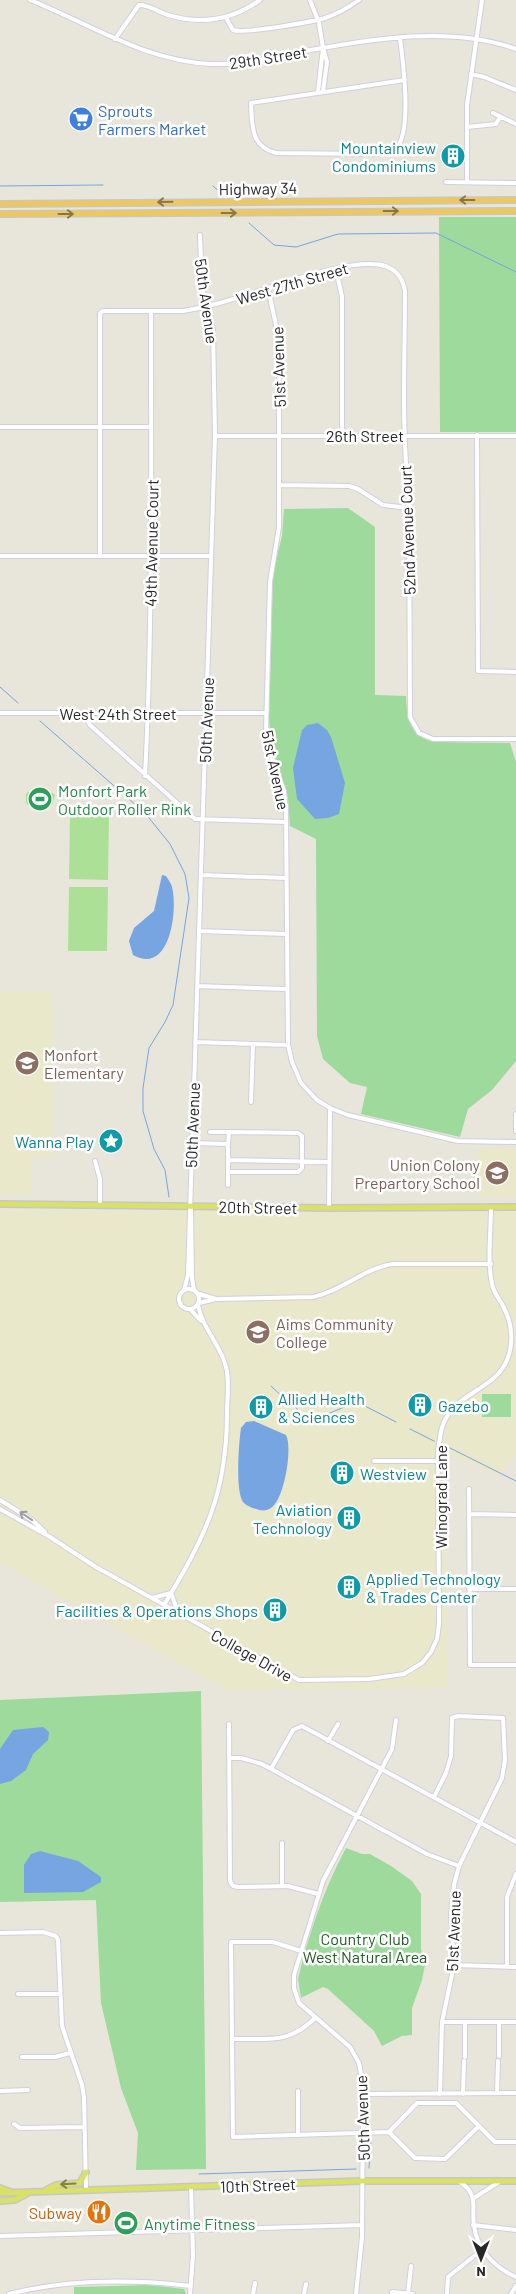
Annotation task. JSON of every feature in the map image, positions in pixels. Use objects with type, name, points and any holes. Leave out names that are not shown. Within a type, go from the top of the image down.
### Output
[{"type":"highway","name":"Highway 34","points":[[0,204],[516,200]]},
{"type":"highway","name":"Highway 34","points":[[0,215],[516,211]]},
{"type":"main road","name":"20th Street","points":[[0,1204],[329,1208],[516,1207]]},
{"type":"main road","points":[[43,2192],[56,2185],[80,2183],[86,2172]]},
{"type":"main road","name":"10th Street","points":[[0,2193],[362,2182],[516,2181]]},
{"type":"main road","points":[[0,2188],[14,2193]]},
{"type":"main road","points":[[0,2200],[15,2200],[30,2192]]},
{"type":"street","name":"29th Street","points":[[30,0],[115,39],[174,59],[211,64],[251,62],[323,48],[400,38],[476,39],[516,49]]},
{"type":"street","points":[[115,39],[139,5],[196,21],[226,18],[260,0]]},
{"type":"street","points":[[310,0],[318,20],[323,48],[321,91]]},
{"type":"street","points":[[226,18],[233,30],[238,32],[318,20],[338,13],[359,0]]},
{"type":"street","points":[[467,181],[467,127],[471,74],[482,0]]},
{"type":"street","points":[[400,38],[405,80],[403,139],[395,150],[374,154],[276,153],[260,146],[255,136],[251,103],[321,91],[405,80]]},
{"type":"street","points":[[471,74],[484,76],[516,90]]},
{"type":"street","points":[[493,113],[516,124]]},
{"type":"street","points":[[467,127],[490,127],[496,124],[500,117]]},
{"type":"street","points":[[446,182],[516,183]]},
{"type":"street","name":"50th Avenue","points":[[184,1290],[188,1275],[215,436],[213,328],[202,282],[200,235]]},
{"type":"street","name":"West 27th Street","points":[[99,427],[99,325],[100,313],[103,311],[182,311],[208,307],[268,288],[353,265],[386,266],[401,279],[405,294]]},
{"type":"street","points":[[336,269],[342,297],[342,435]]},
{"type":"street","name":"51st Avenue","points":[[268,288],[279,340],[279,527],[270,582],[265,713],[267,742],[284,791],[286,822],[288,1045],[292,1062],[301,1083],[317,1100],[330,1108],[348,1115],[458,1141],[516,1142]]},
{"type":"street","name":"52nd Avenue Court","points":[[405,294],[405,435],[409,508],[410,716],[420,733],[433,739],[516,739]]},
{"type":"street","name":"49th Avenue Court","points":[[145,776],[151,556],[151,311]]},
{"type":"street","points":[[2,427],[151,427]]},
{"type":"street","points":[[99,427],[100,556]]},
{"type":"street","points":[[477,435],[478,671],[516,672]]},
{"type":"street","name":"26th Street","points":[[215,436],[516,436]]},
{"type":"street","points":[[279,485],[349,486],[358,489],[383,505],[409,508]]},
{"type":"street","points":[[0,556],[211,556]]},
{"type":"street","name":"West 24th Street","points":[[0,713],[265,713]]},
{"type":"street","points":[[84,714],[90,725],[195,819],[286,822]]},
{"type":"street","points":[[201,875],[286,878]]},
{"type":"street","points":[[199,931],[287,934]]},
{"type":"street","points":[[197,986],[287,989]]},
{"type":"street","points":[[195,1042],[288,1045]]},
{"type":"street","points":[[251,1102],[253,1044]]},
{"type":"street","points":[[329,1208],[330,1108]]},
{"type":"street","points":[[516,1114],[516,1131]]},
{"type":"street","points":[[210,1132],[301,1134],[302,1168],[298,1172],[228,1172]]},
{"type":"street","points":[[228,1185],[229,1132]]},
{"type":"street","points":[[192,1143],[228,1144]]},
{"type":"street","points":[[228,1160],[329,1162]]},
{"type":"street","points":[[95,1161],[100,1179],[100,1204]]},
{"type":"street","name":"50th Avenue","points":[[190,1206],[193,1214],[192,1272],[196,1291]]},
{"type":"street","name":"Winograd Lane","points":[[439,1614],[440,1433],[445,1420],[462,1400],[487,1385],[498,1374],[510,1352],[510,1323],[494,1290],[491,1264],[491,1207]]},
{"type":"street","points":[[190,1309],[216,1299],[302,1298],[326,1294],[379,1267],[394,1264],[491,1264]]},
{"type":"street","points":[[164,1605],[203,1537],[220,1489],[226,1450],[226,1366],[203,1323],[190,1309],[184,1308],[180,1303],[180,1296],[184,1290],[196,1291],[216,1299]]},
{"type":"street","points":[[196,1291],[203,1323]]},
{"type":"street","points":[[374,1461],[439,1461]]},
{"type":"street","points":[[468,1489],[470,1665],[516,1665]]},
{"type":"street","name":"College Drive","points":[[0,1500],[32,1520],[50,1537]]},
{"type":"street","name":"College Drive","points":[[0,1509],[151,1598],[292,1677],[306,1682],[369,1679],[396,1676],[410,1672],[422,1663],[434,1646],[439,1630],[439,1614]]},
{"type":"street","points":[[469,1514],[516,1515]]},
{"type":"street","points":[[470,1590],[516,1589]]},
{"type":"street","points":[[151,1598],[171,1593]]},
{"type":"street","points":[[171,1593],[179,1613]]},
{"type":"street","name":"51st Avenue","points":[[434,1797],[446,1773],[451,1756],[452,1718],[458,1716],[503,1718],[505,1760],[503,1773],[498,1788],[459,1866],[452,1898],[454,1966],[442,2022],[437,2103]]},
{"type":"street","name":"50th Avenue","points":[[356,2294],[362,2225],[362,2077],[356,2056],[343,2039],[299,2003],[295,1993],[294,1975],[318,1894],[395,1741],[396,1720]]},
{"type":"street","points":[[229,1724],[230,1873],[233,1886],[282,1886],[318,1894]]},
{"type":"street","points":[[328,1741],[338,1724]]},
{"type":"street","points":[[271,1769],[292,1730],[298,1726],[306,1728],[516,1842]]},
{"type":"street","points":[[229,1758],[250,1760],[271,1769],[427,1854],[459,1866]]},
{"type":"street","points":[[282,1843],[282,1886]]},
{"type":"street","points":[[507,1968],[507,1897],[516,1874]]},
{"type":"street","points":[[0,1933],[43,1932],[56,1936],[58,1940],[62,2026],[82,2085],[86,2190]]},
{"type":"street","points":[[301,1950],[273,1942],[231,1942],[233,2137],[388,2132],[417,2103],[456,2103],[495,2142],[516,2142]]},
{"type":"street","points":[[454,1966],[516,1967]]},
{"type":"street","points":[[18,1994],[60,1994]]},
{"type":"street","points":[[232,2038],[290,2036],[299,2032],[315,2018]]},
{"type":"street","points":[[442,2022],[516,2022]]},
{"type":"street","points":[[463,2094],[465,2022]]},
{"type":"street","points":[[498,2093],[499,2022]]},
{"type":"street","points":[[22,2057],[55,2057],[70,2053]]},
{"type":"street","points":[[0,2091],[28,2090]]},
{"type":"street","points":[[298,2091],[298,2135]]},
{"type":"street","points":[[363,2094],[516,2093]]},
{"type":"street","points":[[14,2124],[20,2128],[84,2128]]},
{"type":"street","points":[[388,2132],[415,2158],[445,2159],[479,2126]]},
{"type":"street","points":[[459,2181],[469,2188],[474,2198],[473,2225],[483,2248],[495,2265],[516,2277]]},
{"type":"street","points":[[474,2198],[499,2182]]},
{"type":"street","points":[[190,2294],[193,2231],[191,2187]]},
{"type":"street","points":[[0,2236],[362,2225]]},
{"type":"street","points":[[473,2225],[516,2230]]},
{"type":"street","points":[[447,2294],[448,2277],[483,2248]]},
{"type":"street","points":[[408,2294],[411,2266]]},
{"type":"street","points":[[9,2294],[44,2286],[98,2282],[144,2282],[190,2286]]},
{"type":"street","points":[[253,2294],[254,2283]]},
{"type":"street","points":[[304,2294],[306,2284]]},
{"type":"street","points":[[511,2294],[516,2286]]},
{"type":"street","points":[[392,2294],[392,2292],[413,2294]]},
{"type":"shaded area","name":"Monfort Elementary","points":[[0,992],[53,993],[53,1159],[32,1156],[31,1196],[0,1193]]},
{"type":"shaded area","name":"Union Colony Prepartory School","points":[[477,1148],[516,1148],[516,1197],[478,1197]]},
{"type":"shaded area","name":"Aims Community College","points":[[0,1210],[319,1213],[516,1212],[516,1455],[498,1476],[445,1451],[448,1688],[226,1690],[0,1563]]},
{"type":"green space","points":[[439,217],[516,217],[516,432],[440,432]]},
{"type":"green space","points":[[348,508],[375,527],[375,695],[406,696],[409,719],[415,732],[420,737],[436,742],[510,743],[516,762],[516,1061],[492,1090],[468,1109],[460,1137],[361,1114],[367,1087],[350,1083],[323,1059],[317,1036],[316,839],[290,826],[288,798],[271,742],[269,719],[273,573],[282,536],[284,509]]},
{"type":"green space","name":"Monfort Park Outdoor Roller Rink","points":[[28,792],[53,793],[55,795],[52,805],[28,805],[26,803],[26,794]]},
{"type":"green space","points":[[70,815],[109,816],[108,880],[69,879]]},
{"type":"green space","points":[[69,887],[108,887],[107,951],[68,951]]},
{"type":"green space","points":[[482,1394],[511,1394],[511,1417],[482,1417]]},
{"type":"green space","points":[[201,1691],[206,2169],[136,2170],[138,2133],[121,2088],[101,2003],[96,1900],[0,1902],[0,1700]]},
{"type":"green space","name":"Country Club West Natural Area","points":[[346,1848],[362,1854],[370,1854],[391,1866],[412,1881],[421,1894],[421,1949],[425,1965],[412,2008],[412,2035],[402,2036],[382,2046],[374,2031],[328,1989],[323,1987],[301,1998],[298,1979],[307,1945],[324,1895]]},
{"type":"green space","points":[[148,2285],[184,2289],[186,2294],[74,2294],[74,2287]]},
{"type":"water","points":[[318,723],[327,730],[331,737],[345,783],[339,814],[328,818],[315,819],[297,799],[293,768],[302,730],[307,725]]},
{"type":"water","points":[[162,875],[166,876],[172,887],[174,910],[172,924],[169,938],[163,949],[156,956],[146,959],[133,955],[129,941],[134,928],[154,911]]},
{"type":"water","points":[[254,1421],[286,1435],[288,1442],[288,1462],[280,1495],[276,1503],[266,1510],[254,1509],[244,1503],[239,1488],[238,1466],[241,1428],[246,1422]]},
{"type":"water","points":[[43,1727],[49,1732],[48,1740],[33,1754],[26,1770],[11,1781],[0,1784],[0,1749],[13,1730]]},
{"type":"water","points":[[40,1851],[78,1861],[101,1877],[101,1882],[83,1892],[24,1893],[24,1865],[31,1854]]},
{"type":"waterway","points":[[0,186],[103,185]]},
{"type":"waterway","points":[[213,186],[221,193]]},
{"type":"waterway","points":[[249,223],[274,245],[296,247],[338,234],[436,233],[516,272]]},
{"type":"waterway","points":[[0,687],[18,703]]},
{"type":"waterway","points":[[40,721],[145,813],[170,844],[185,874],[189,898],[173,1005],[149,1048],[143,1088],[143,1111],[154,1149],[165,1170],[169,1197]]},
{"type":"waterway","points":[[271,1386],[288,1402],[295,1405],[298,1411]]},
{"type":"waterway","points":[[323,1416],[356,1402]]},
{"type":"waterway","points":[[365,1406],[396,1422]]},
{"type":"waterway","points":[[410,1429],[434,1441]]},
{"type":"waterway","points":[[444,1445],[516,1481]]},
{"type":"waterway","points":[[369,2168],[371,2140]]},
{"type":"waterway","points":[[199,2174],[356,2169]]},
{"type":"place","name":"Sprouts Farmers Market","points":[[81,119]]},
{"type":"place","name":"Mountainview Condominiums","points":[[453,156]]},
{"type":"place","name":"Monfort Park Outdoor Roller Rink","points":[[40,799]]},
{"type":"place","name":"Monfort Elementary","points":[[27,1063]]},
{"type":"place","name":"Wanna Play","points":[[111,1141]]},
{"type":"place","name":"Union Colony Prepartory School","points":[[497,1173]]},
{"type":"place","name":"Aims Community College","points":[[258,1332]]},
{"type":"place","name":"Gazebo","points":[[420,1405]]},
{"type":"place","name":"Allied Health & Sciences","points":[[261,1407]]},
{"type":"place","name":"Westview","points":[[342,1473]]},
{"type":"place","name":"Aviation Technology","points":[[349,1518]]},
{"type":"place","name":"Applied Technology & Trades Center","points":[[349,1587]]},
{"type":"place","name":"Facilities & Operations Shops","points":[[275,1610]]},
{"type":"place","name":"Subway","points":[[99,2212]]},
{"type":"place","name":"Anytime Fitness","points":[[126,2223]]}]
